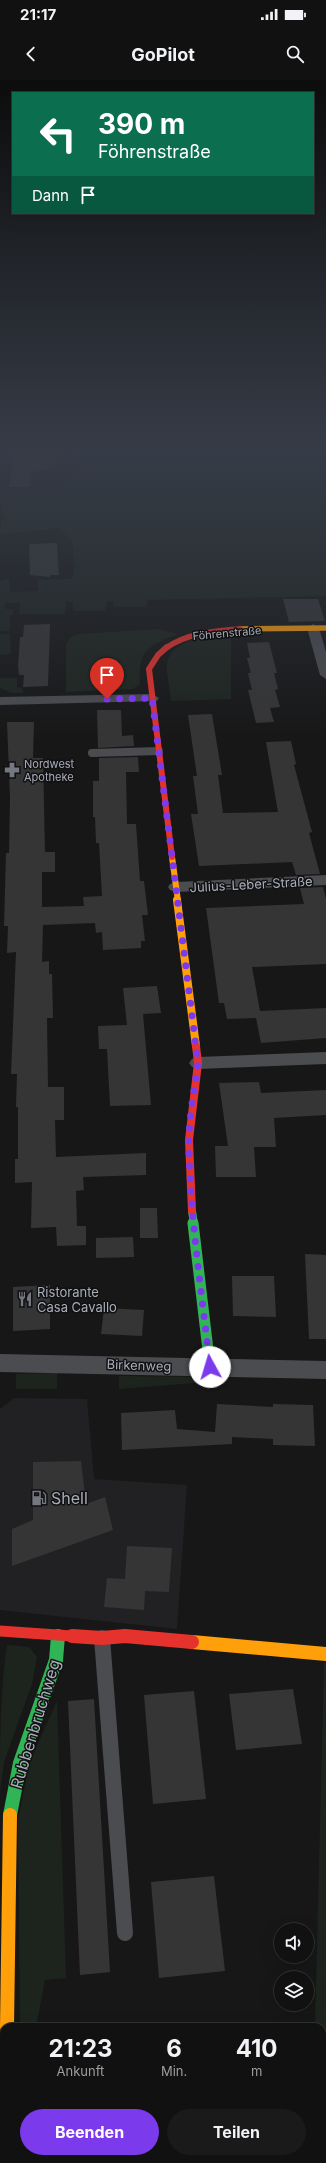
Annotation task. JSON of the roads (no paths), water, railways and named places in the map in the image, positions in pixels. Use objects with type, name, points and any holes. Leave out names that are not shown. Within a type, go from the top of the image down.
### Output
[{"type":"street","points":[[313,628],[326,675]]},
{"type":"street","name":"Föhrenstraße","points":[[210,1367],[195,1243],[189,1150],[191,1109],[198,1063],[149,669],[152,659],[160,650],[171,643],[196,634],[326,628]]},
{"type":"street","points":[[0,701],[152,698]]},
{"type":"street","name":"Julius-Leber-Straße","points":[[176,887],[326,880]]},
{"type":"street","points":[[198,1063],[326,1058]]},
{"type":"street","name":"Birkenweg","points":[[0,1363],[326,1370]]},
{"type":"street","points":[[0,1631],[102,1638],[125,1636],[326,1654]]},
{"type":"street","name":"Rubbenbruchweg","points":[[7,2023],[9,1821],[20,1763],[56,1660],[58,1636]]},
{"type":"lane","points":[[92,753],[159,751]]},
{"type":"lane","points":[[102,1638],[125,1933]]},
{"type":"place","name":"Nordwest Apotheke","points":[[12,770]]},
{"type":"place","name":"Ristorante Casa Cavallo","points":[[25,1299]]},
{"type":"place","name":"Shell","points":[[39,1498]]}]
